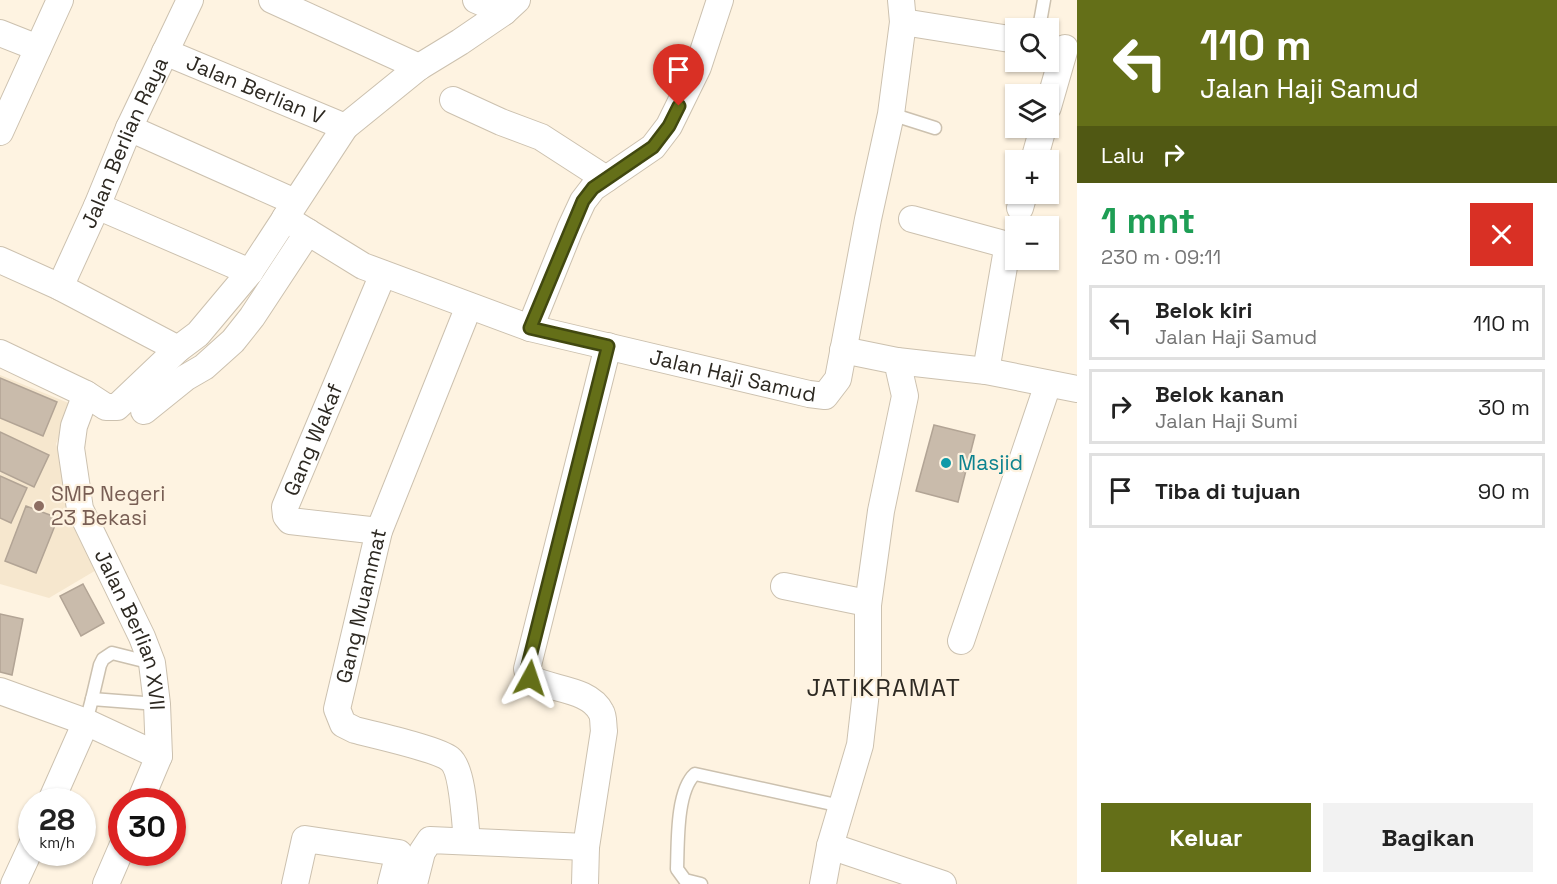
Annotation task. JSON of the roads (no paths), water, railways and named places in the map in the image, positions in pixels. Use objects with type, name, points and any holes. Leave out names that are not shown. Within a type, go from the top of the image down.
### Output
[{"type":"street","points":[[0,132],[60,0]]},
{"type":"street","name":"Jalan Berlian Raya","points":[[60,287],[98,206],[129,128],[190,0]]},
{"type":"street","points":[[272,0],[419,67]]},
{"type":"street","points":[[476,0],[511,6]]},
{"type":"street","points":[[530,328],[583,201],[593,188],[653,147],[669,126],[698,67],[720,0]]},
{"type":"street","points":[[0,353],[86,394],[106,407],[117,407],[188,341],[250,272],[345,127],[419,67],[460,42],[511,6]]},
{"type":"street","points":[[902,11],[1005,37]]},
{"type":"street","name":"Jalan Haji Samud","points":[[129,128],[290,210],[308,232],[363,266],[383,274],[530,328],[808,394],[825,396],[838,379],[868,219],[891,114],[902,11]]},
{"type":"street","points":[[0,33],[38,48]]},
{"type":"street","points":[[1054,84],[1064,48]]},
{"type":"street","name":"Jalan Berlian V","points":[[165,52],[345,127]]},
{"type":"street","points":[[453,100],[541,137],[606,179]]},
{"type":"street","points":[[98,206],[250,272]]},
{"type":"street","points":[[912,219],[1004,244],[1006,248],[986,371]]},
{"type":"street","points":[[144,411],[185,378],[204,367],[233,341],[252,317],[308,232]]},
{"type":"street","points":[[0,260],[188,341],[207,342],[252,317]]},
{"type":"street","name":"Gang Wakaf","points":[[379,531],[291,521],[286,516],[285,507],[383,274]]},
{"type":"street","name":"Gang Muammat","points":[[467,841],[458,773],[451,759],[438,753],[355,730],[343,724],[337,709],[379,531],[469,306]]},
{"type":"street","points":[[585,884],[586,847],[604,731],[602,712],[591,700],[564,688],[539,684],[530,678],[527,669],[608,346]]},
{"type":"street","points":[[843,350],[897,361],[986,371],[1077,389]]},
{"type":"street","points":[[823,884],[835,805],[860,745],[868,674],[868,605],[881,511],[904,396],[897,361]]},
{"type":"street","points":[[961,642],[1048,384]]},
{"type":"street","name":"Jalan Berlian XVII","points":[[86,394],[74,426],[71,448],[80,509],[142,637],[152,663],[157,705],[159,756],[145,788]]},
{"type":"street","points":[[784,586],[868,605]]},
{"type":"street","points":[[1,693],[89,710],[159,756]]},
{"type":"street","points":[[56,788],[89,710]]},
{"type":"street","points":[[295,884],[306,839],[399,853],[391,884]]},
{"type":"street","points":[[414,884],[422,852],[430,840],[586,847]]},
{"type":"street","points":[[830,846],[943,884]]},
{"type":"street","points":[[14,884],[22,866]]},
{"type":"street","points":[[106,884],[114,866]]},
{"type":"lane","points":[[1041,18],[1044,0]]},
{"type":"lane","points":[[891,114],[935,128]]},
{"type":"lane","points":[[152,663],[112,653],[103,659],[89,710],[157,705]]},
{"type":"lane","points":[[701,884],[686,880],[677,869],[681,805],[690,779],[695,774],[835,805],[814,884]]},
{"type":"place","name":"Masjid","points":[[946,463]]},
{"type":"place","name":"SMP Negeri 23 Bekasi","points":[[39,506]]},
{"type":"district","name":"JATIKRAMAT","points":[[884,688]]}]
